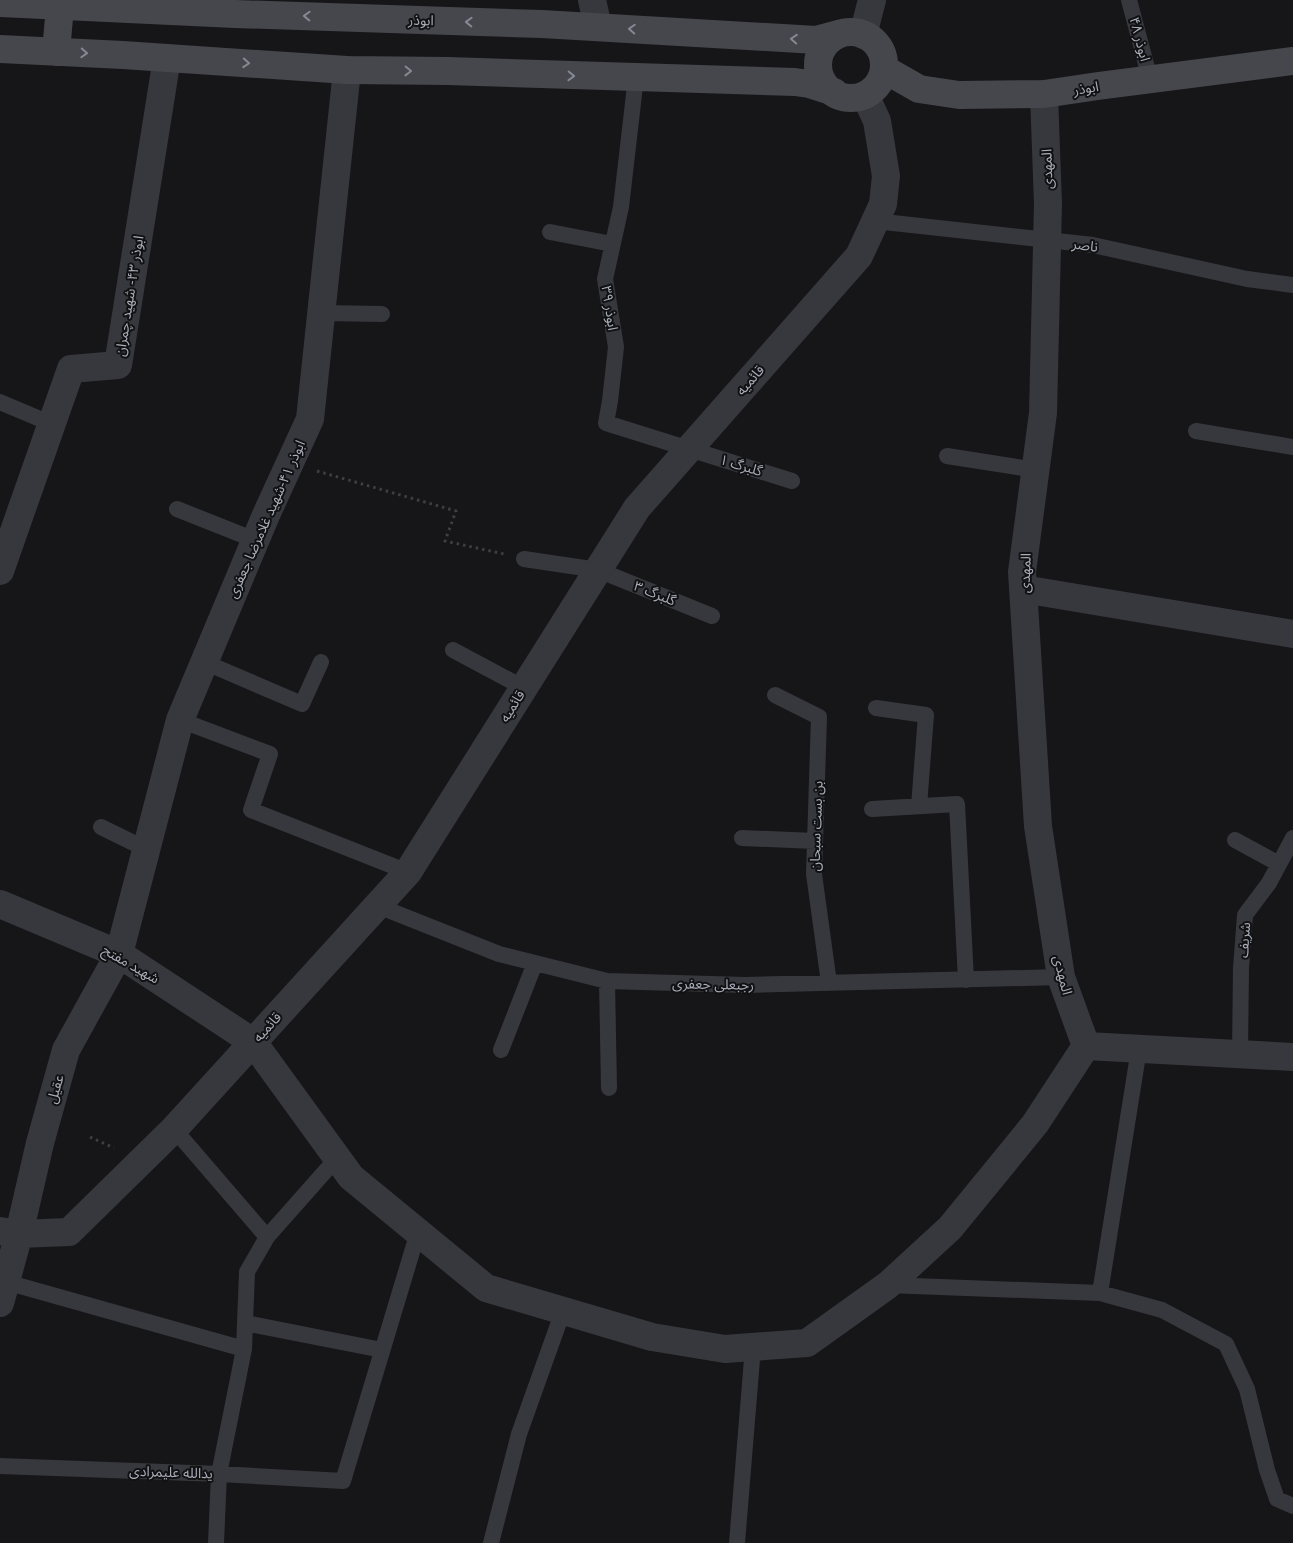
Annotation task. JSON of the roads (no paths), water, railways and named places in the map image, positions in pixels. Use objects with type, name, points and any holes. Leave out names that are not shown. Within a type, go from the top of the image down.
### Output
[{"type":"main road","name":"ابوذر","points":[[0,3],[598,27],[816,40],[852,34]]},
{"type":"main road","points":[[56,52],[60,6]]},
{"type":"main road","points":[[852,34],[873,40],[880,48],[884,59],[884,68],[880,80],[874,89],[865,95],[843,97],[826,86],[820,76],[818,66],[824,46],[832,38],[852,34]]},
{"type":"main road","points":[[0,49],[347,70],[448,71],[795,82],[809,84],[834,92]]},
{"type":"main road","name":"ابوذر","points":[[884,68],[919,89],[959,95],[1044,94],[1293,61]]},
{"type":"street","points":[[592,0],[598,27]]},
{"type":"street","points":[[852,34],[872,0]]},
{"type":"street","name":"ابوذر ۴۳- شهید چمران","points":[[0,570],[72,369],[118,365],[167,58]]},
{"type":"street","name":"ابوذر ۴۱-شهید غلامرضا جعفری","points":[[119,954],[180,720],[255,540],[310,419],[347,70]]},
{"type":"street","name":"المهدی","points":[[1044,94],[1048,204],[1043,413],[1022,572],[1038,826],[1061,977],[1086,1046]]},
{"type":"street","name":"قائمیه","points":[[10,1233],[69,1232],[174,1129],[408,872],[637,508],[859,256],[883,204],[886,176],[877,121],[865,95]]},
{"type":"street","points":[[1024,589],[1293,634]]},
{"type":"street","name":"شهید مفتح","points":[[0,904],[119,954],[253,1042]]},
{"type":"street","name":"عقیل","points":[[3,1293],[10,1233],[40,1143],[66,1050],[119,954]]},
{"type":"street","points":[[253,1042],[351,1177],[486,1288],[652,1337],[725,1349],[806,1343],[888,1285],[950,1228],[1035,1124],[1086,1046],[1293,1057]]},
{"type":"lane","name":"ابوذر ۴۸","points":[[1129,0],[1150,79]]},
{"type":"lane","name":"ابوذر ۳۹","points":[[636,78],[621,207],[605,279],[616,347],[606,423],[689,449]]},
{"type":"lane","name":"ناصر","points":[[875,221],[1094,245],[1247,279],[1293,285]]},
{"type":"lane","points":[[550,232],[612,244]]},
{"type":"lane","points":[[322,313],[382,314]]},
{"type":"lane","points":[[0,402],[52,424]]},
{"type":"lane","points":[[1196,431],[1293,447]]},
{"type":"lane","name":"گلبرگ ۱","points":[[689,449],[792,481]]},
{"type":"lane","points":[[947,456],[1036,470]]},
{"type":"lane","points":[[177,509],[255,540]]},
{"type":"lane","name":"گلبرگ ۳","points":[[524,559],[598,570],[712,616]]},
{"type":"lane","points":[[453,650],[524,688]]},
{"type":"lane","points":[[204,662],[302,704],[321,662]]},
{"type":"lane","name":"بن بست سبحان","points":[[775,695],[819,717],[814,874],[829,983]]},
{"type":"lane","points":[[876,708],[926,715],[919,806]]},
{"type":"lane","points":[[180,720],[270,754],[252,810],[408,872]]},
{"type":"lane","points":[[872,809],[958,804],[966,980]]},
{"type":"lane","points":[[101,827],[146,849]]},
{"type":"lane","points":[[742,838],[815,841]]},
{"type":"lane","name":"شریف","points":[[1240,1054],[1245,916],[1269,883],[1293,839]]},
{"type":"lane","points":[[1235,840],[1279,864]]},
{"type":"lane","name":"رجبعلی جعفری","points":[[378,906],[499,954],[607,980],[745,985],[1061,977]]},
{"type":"lane","points":[[501,1050],[534,963]]},
{"type":"lane","points":[[607,980],[609,1088]]},
{"type":"lane","points":[[1100,1293],[1139,1049]]},
{"type":"lane","points":[[174,1129],[267,1237]]},
{"type":"lane","points":[[216,1543],[219,1474],[244,1349],[247,1272],[267,1237],[337,1158]]},
{"type":"lane","points":[[245,1323],[382,1350],[418,1232]]},
{"type":"lane","points":[[888,1285],[1100,1293],[1162,1310],[1226,1344],[1247,1389],[1267,1470],[1277,1499],[1293,1506]]},
{"type":"lane","points":[[3,1293],[244,1349]]},
{"type":"lane","points":[[491,1543],[519,1434],[563,1311]]},
{"type":"lane","points":[[737,1543],[753,1347]]},
{"type":"lane","name":"یدالله علیمرادی","points":[[0,1466],[219,1474],[343,1481],[382,1350]]}]
